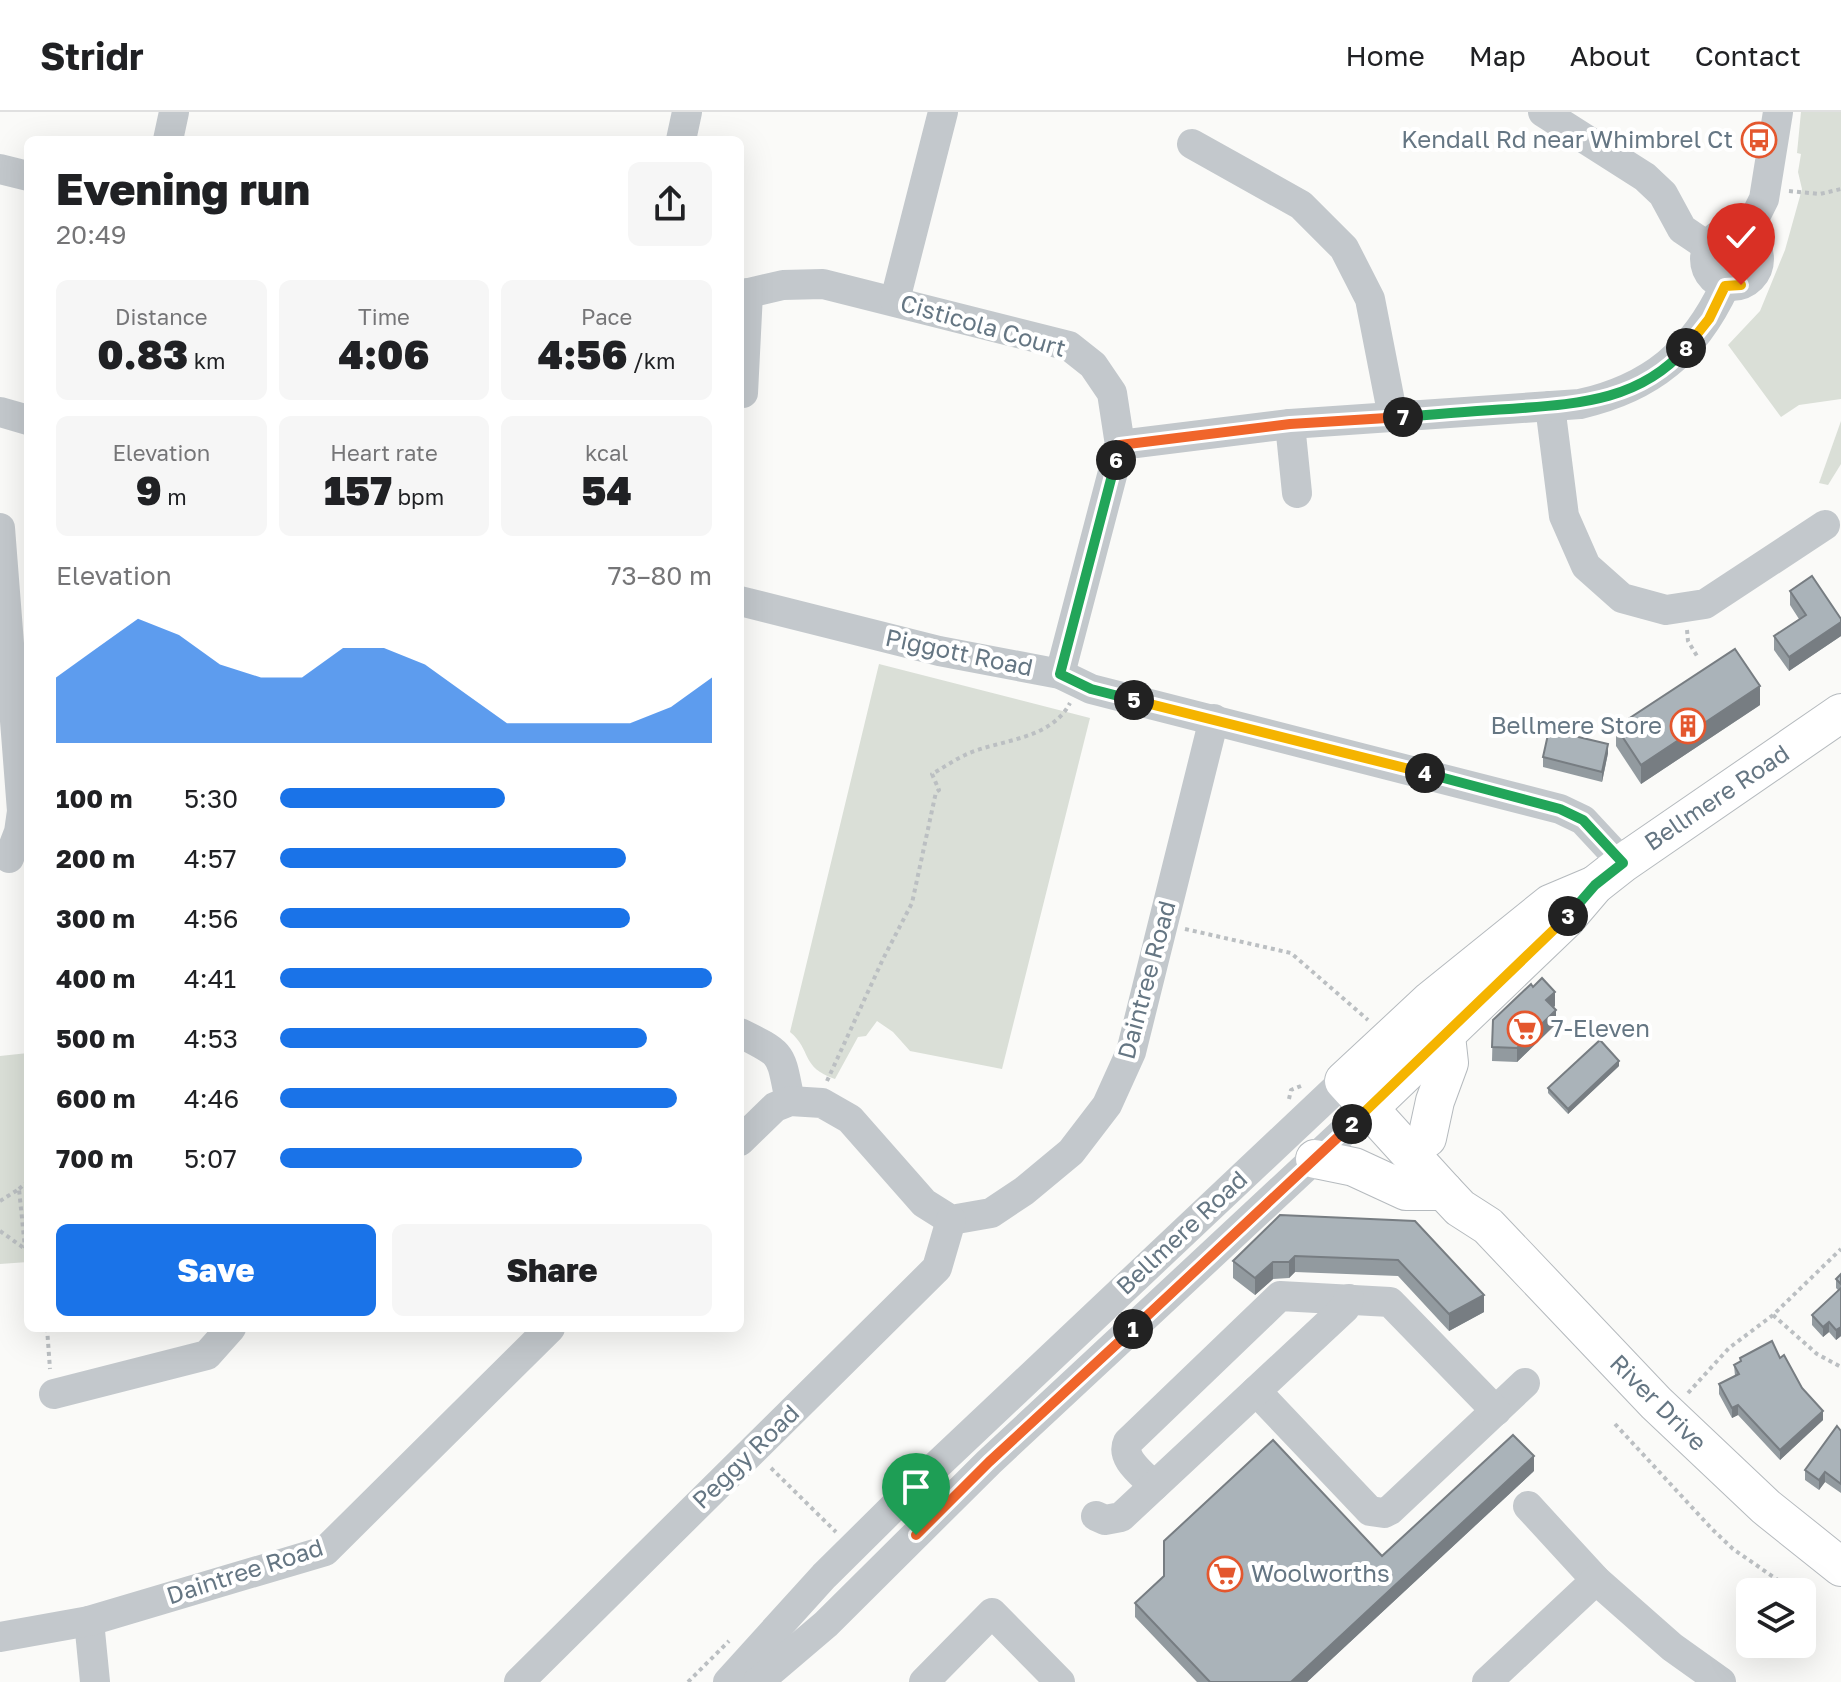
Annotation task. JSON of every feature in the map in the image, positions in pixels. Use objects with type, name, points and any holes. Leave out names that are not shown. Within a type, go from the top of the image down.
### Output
[{"type":"main road","name":"Bellmere Road","points":[[1365,1087],[1431,1000],[1550,904],[1609,874],[1841,713]]},
{"type":"main road","name":"Bellmere Road","points":[[1365,1087],[1446,1036],[1609,874]]},
{"type":"main road","points":[[1427,1138],[1435,1101],[1449,1063],[1446,1036]]},
{"type":"main road","name":"River Drive","points":[[1365,1087],[1427,1138],[1471,1191],[1488,1226]]},
{"type":"main road","name":"River Drive","points":[[1365,1087],[1460,1208],[1488,1226],[1656,1403],[1766,1507],[1841,1567]]},
{"type":"main road","points":[[1315,1159],[1354,1167],[1406,1191],[1444,1191]]},
{"type":"street","points":[[169,136],[174,112]]},
{"type":"street","points":[[682,136],[687,112]]},
{"type":"street","points":[[895,300],[943,112]]},
{"type":"street","points":[[1543,112],[1645,177],[1663,194],[1682,229],[1707,246]]},
{"type":"street","points":[[1746,235],[1764,199],[1778,112]]},
{"type":"street","points":[[1192,144],[1301,205],[1344,248],[1370,299],[1393,417]]},
{"type":"street","points":[[0,169],[24,175]]},
{"type":"street","points":[[1724,232],[1746,235],[1757,247],[1758,269],[1748,282],[1725,286],[1713,279],[1706,267],[1707,246],[1724,232]]},
{"type":"street","name":"Cisticola Court","points":[[744,294],[783,285],[823,284],[1069,346],[1093,365],[1112,393],[1120,445],[1068,678]]},
{"type":"street","points":[[1120,445],[1290,424],[1580,404],[1610,397],[1657,373],[1681,353],[1709,319],[1725,286]]},
{"type":"street","points":[[1550,406],[1564,516],[1586,566],[1622,598],[1666,610],[1705,604],[1825,525]]},
{"type":"street","points":[[0,412],[24,419]]},
{"type":"street","points":[[1290,424],[1297,493]]},
{"type":"street","points":[[0,528],[22,811],[19,832],[9,858]]},
{"type":"street","name":"Piggott Road","points":[[744,602],[939,651],[1068,678],[1091,689],[1560,809],[1583,820],[1609,874]]},
{"type":"street","name":"Daintree Road","points":[[951,1220],[991,1213],[1024,1191],[1071,1152],[1107,1105],[1131,1052],[1214,719]]},
{"type":"street","points":[[744,1035],[774,1049],[781,1059],[790,1101]]},
{"type":"street","name":"Bellmere Road","points":[[758,1682],[826,1624],[989,1462],[1315,1159],[1365,1087]]},
{"type":"street","name":"Bellmere Road","points":[[728,1682],[824,1576],[918,1483],[1365,1087]]},
{"type":"street","points":[[744,1137],[775,1107],[790,1101],[822,1103],[850,1119],[924,1203],[951,1220]]},
{"type":"street","name":"Peggy Road","points":[[519,1682],[937,1268],[951,1220]]},
{"type":"street","points":[[1154,1486],[1126,1456],[1128,1442],[1280,1296],[1390,1302],[1496,1411]]},
{"type":"street","points":[[1096,1516],[1105,1520],[1121,1517],[1345,1308],[1349,1299]]},
{"type":"street","points":[[54,1394],[207,1355],[227,1332]]},
{"type":"street","name":"Daintree Road","points":[[0,1637],[89,1621],[325,1551],[546,1332]]},
{"type":"street","points":[[1256,1391],[1370,1511],[1377,1513],[1390,1510],[1525,1383]]},
{"type":"street","points":[[1528,1506],[1596,1580],[1672,1647],[1721,1682]]},
{"type":"street","points":[[1487,1682],[1596,1580]]},
{"type":"street","points":[[924,1682],[992,1613],[1060,1682]]},
{"type":"street","points":[[89,1621],[95,1682]]},
{"type":"path","points":[[1768,183],[1796,193],[1820,194],[1841,189]]},
{"type":"path","points":[[1687,628],[1688,641],[1697,656]]},
{"type":"path","points":[[822,1103],[828,1077],[912,903],[936,792],[939,790],[932,774],[966,754],[1028,736],[1052,724],[1065,713],[1072,699],[1068,678]]},
{"type":"path","points":[[1163,923],[1291,953],[1370,1022]]},
{"type":"path","points":[[0,1201],[24,1185]]},
{"type":"path","points":[[19,1189],[24,1233]]},
{"type":"path","points":[[0,1231],[24,1249]]},
{"type":"path","points":[[1688,1393],[1729,1348],[1773,1315],[1841,1249]]},
{"type":"path","points":[[1773,1315],[1817,1354],[1841,1367]]},
{"type":"path","points":[[47,1332],[54,1394]]},
{"type":"path","points":[[1615,1424],[1712,1529],[1733,1549],[1775,1578]]},
{"type":"path","points":[[760,1444],[772,1456],[766,1463],[838,1533]]},
{"type":"shaded area","points":[[1801,112],[1841,112],[1841,399],[1799,405],[1781,417],[1728,345],[1760,311],[1785,250],[1802,189],[1798,172],[1801,154],[1797,153]]},
{"type":"shaded area","points":[[1841,421],[1841,464],[1828,485],[1819,483]]},
{"type":"shaded area","points":[[879,664],[1090,718],[1002,1069],[910,1051],[893,1032],[877,1021],[866,1036],[858,1037],[835,1079],[811,1064],[790,1032]]},
{"type":"shaded area","points":[[24,1053],[24,1262],[0,1264],[0,1056]]},
{"type":"building","points":[[1812,576],[1841,622],[1789,657],[1774,636],[1806,615],[1790,591]]},
{"type":"building","name":"Bellmere Store","points":[[1735,649],[1760,686],[1641,765],[1616,727]]},
{"type":"building","points":[[1549,730],[1608,744],[1602,772],[1543,757]]},
{"type":"building","name":"7-Eleven","points":[[1542,978],[1555,992],[1546,1000],[1556,1010],[1517,1048],[1492,1047],[1493,1020],[1531,984],[1533,987]]},
{"type":"building","points":[[1600,1040],[1619,1061],[1568,1109],[1548,1088]]},
{"type":"building","points":[[1280,1215],[1415,1221],[1484,1295],[1449,1314],[1398,1260],[1295,1256],[1289,1262],[1273,1262],[1255,1278],[1233,1261]]},
{"type":"building","points":[[1841,1288],[1841,1327],[1836,1330],[1829,1322],[1823,1327],[1812,1315]]},
{"type":"building","points":[[1772,1341],[1780,1358],[1784,1355],[1802,1388],[1823,1411],[1780,1450],[1738,1405],[1732,1408],[1719,1384],[1739,1374],[1734,1365],[1741,1361],[1740,1358]]},
{"type":"building","points":[[1837,1426],[1841,1431],[1841,1484],[1825,1472],[1819,1480],[1805,1470]]},
{"type":"building","points":[[1513,1435],[1534,1456],[1291,1682],[1210,1682],[1135,1603],[1164,1576],[1164,1541],[1273,1440],[1382,1556]]},
{"type":"place","name":"Kendall Rd near Whimbrel Ct","points":[[1759,140]]},
{"type":"place","name":"Bellmere Store","points":[[1688,726]]},
{"type":"place","name":"7-Eleven","points":[[1525,1029]]},
{"type":"place","name":"Woolworths","points":[[1225,1574]]},
{"type":"route","points":[[916,1535],[989,1462],[1446,1036],[1566,919],[1595,885],[1623,863],[1583,820],[1560,809],[1496,790],[1091,689],[1060,674],[1120,445],[1290,424],[1580,404],[1610,397],[1657,373],[1681,353],[1709,319],[1725,286],[1741,285]]}]
